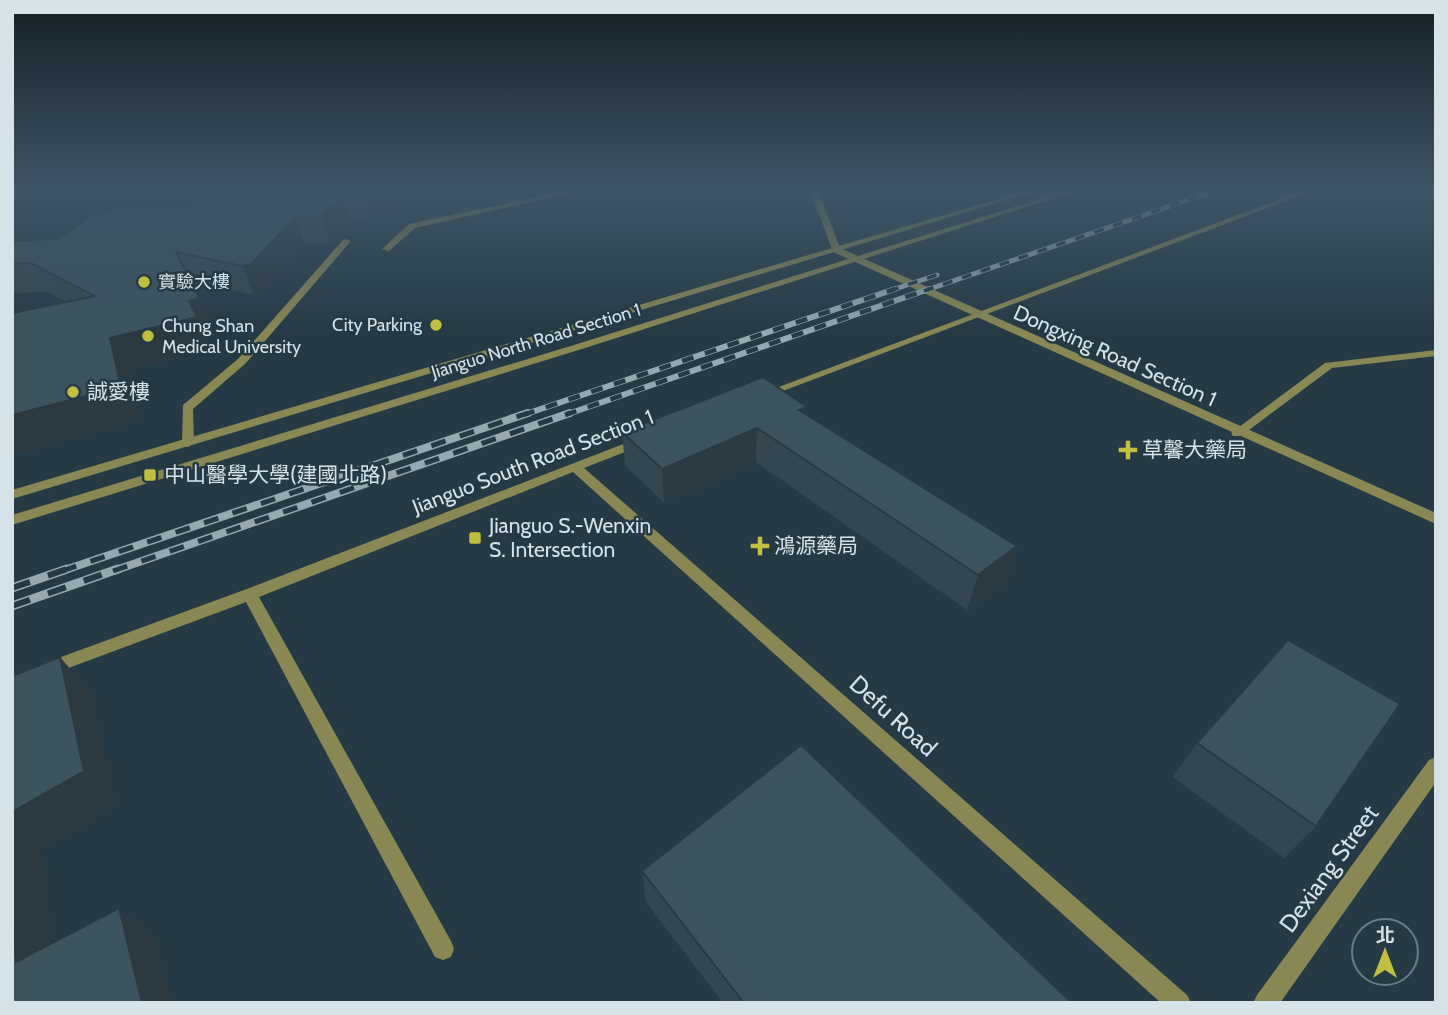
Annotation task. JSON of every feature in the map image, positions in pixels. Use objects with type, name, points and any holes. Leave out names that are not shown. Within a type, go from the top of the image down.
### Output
[{"type":"street","points":[[386,249],[397,239]]},
{"type":"street","points":[[832,239],[836,250]]},
{"type":"street","name":"Jianguo North Road Section 1","points":[[12,495],[872,239]]},
{"type":"street","name":"Jianguo North Road Section 1","points":[[12,520],[921,239]]},
{"type":"street","points":[[756,398],[1179,239]]},
{"type":"street","points":[[188,443],[187,408],[242,361],[347,241]]},
{"type":"street","name":"Dongxing Road Section 1","points":[[836,250],[1237,433],[1436,519]]},
{"type":"street","points":[[1237,433],[1329,365],[1436,353]]},
{"type":"street","name":"Jianguo South Road Section 1","points":[[12,682],[250,594],[652,437]]},
{"type":"street","name":"Defu Road","points":[[574,466],[1180,1003]]},
{"type":"street","points":[[250,594],[443,949]]},
{"type":"street","name":"Dexiang Street","points":[[1265,1003],[1436,766]]},
{"type":"building","points":[[274,239],[251,264],[242,266],[176,252],[199,298],[189,301],[197,317],[110,338],[121,387],[12,415],[12,313],[95,296],[31,263],[12,264],[12,242]]},
{"type":"building","points":[[763,377],[807,407],[799,410],[1017,546],[978,575],[757,428],[662,469],[622,432]]},
{"type":"building","points":[[1288,640],[1400,704],[1316,826],[1197,743]]},
{"type":"building","points":[[60,657],[84,771],[12,812],[12,676]]},
{"type":"building","points":[[801,745],[1072,1003],[744,1003],[642,871]]},
{"type":"building","points":[[119,908],[142,1003],[12,1003],[12,924],[16,962]]},
{"type":"railway","points":[[924,291],[1074,239]]},
{"type":"railway","points":[[895,289],[937,275]]},
{"type":"railway","points":[[523,415],[895,289]]},
{"type":"railway","points":[[889,291],[895,289]]},
{"type":"railway","points":[[565,415],[929,289]]},
{"type":"railway","points":[[62,571],[528,413]]},
{"type":"railway","points":[[113,571],[570,413]]},
{"type":"railway","points":[[12,588],[67,569]]},
{"type":"railway","points":[[12,606],[118,569]]},
{"type":"place","name":"實驗大樓","points":[[144,282]]},
{"type":"place","name":"City Parking","points":[[436,325]]},
{"type":"place","name":"Chung Shan Medical University","points":[[148,336]]},
{"type":"place","name":"誠愛樓","points":[[73,392]]},
{"type":"place","name":"草馨大藥局","points":[[1128,450]]},
{"type":"place","name":"中山醫學大學(建國北路)","points":[[150,475]]},
{"type":"place","name":"Jianguo S.-Wenxin S. Intersection","points":[[475,538]]},
{"type":"place","name":"鴻源藥局","points":[[760,546]]}]
